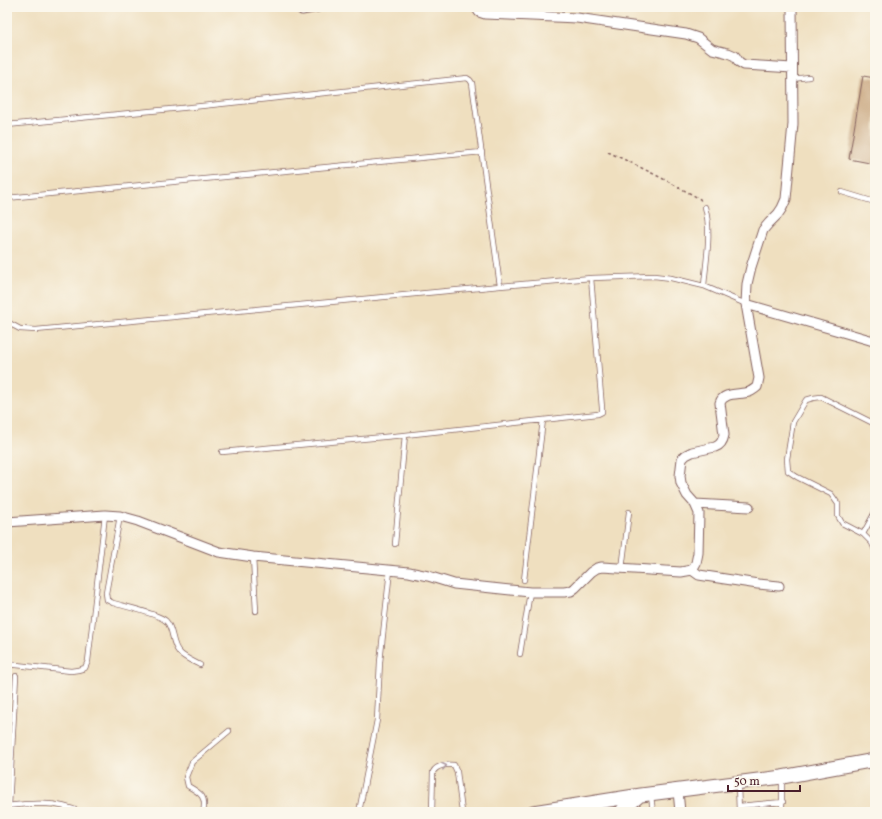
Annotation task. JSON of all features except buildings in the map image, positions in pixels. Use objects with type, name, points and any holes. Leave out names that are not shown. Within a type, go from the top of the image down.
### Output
[{"type":"main road","points":[[539,812],[608,806],[646,795],[782,777],[875,760]]},
{"type":"main road","points":[[621,812],[646,795]]},
{"type":"street","points":[[299,7],[302,10],[318,7]]},
{"type":"street","points":[[476,7],[479,12],[485,14],[541,11],[577,18],[686,34],[698,38],[712,49],[735,56],[739,62],[744,65],[792,68]]},
{"type":"street","points":[[692,570],[696,563],[698,553],[699,513],[695,504],[687,495],[681,483],[680,476],[682,459],[692,452],[716,447],[722,443],[724,435],[720,403],[722,398],[750,392],[757,387],[759,378],[746,304],[747,284],[763,230],[778,214],[786,199],[793,124],[792,7]]},
{"type":"street","points":[[746,304],[875,341]]},
{"type":"street","points":[[695,504],[749,507]]},
{"type":"street","points":[[7,522],[105,515],[120,516],[138,521],[220,552],[253,557],[390,570],[428,576],[454,584],[530,592],[571,591],[597,568],[602,567],[681,572],[692,570],[699,575],[779,586]]},
{"type":"street","points":[[678,791],[680,812]]},
{"type":"lane","points":[[792,79],[809,77]]},
{"type":"lane","points":[[7,124],[184,108],[467,78],[472,83],[500,286]]},
{"type":"lane","points":[[7,198],[482,152]]},
{"type":"lane","points":[[842,192],[875,202]]},
{"type":"lane","points":[[704,286],[708,242],[707,216],[705,207]]},
{"type":"lane","points":[[7,322],[20,329],[36,330],[500,286],[592,278],[654,276],[671,278],[704,286],[746,304]]},
{"type":"lane","points":[[222,452],[405,435],[598,414],[602,412],[602,408],[592,278]]},
{"type":"lane","points":[[875,424],[821,397],[806,400],[793,422],[787,459],[788,471],[797,478],[831,494],[838,504],[838,516],[842,523],[863,534],[872,543],[875,550]]},
{"type":"lane","points":[[524,580],[543,420]]},
{"type":"lane","points":[[395,544],[405,435]]},
{"type":"lane","points":[[622,569],[628,512]]},
{"type":"lane","points":[[863,534],[875,512]]},
{"type":"lane","points":[[7,664],[71,670],[85,668],[88,661],[105,515]]},
{"type":"lane","points":[[120,516],[106,593],[107,600],[165,619],[169,624],[179,652],[200,665]]},
{"type":"lane","points":[[253,557],[256,611]]},
{"type":"lane","points":[[359,812],[377,720],[380,662],[390,570]]},
{"type":"lane","points":[[520,654],[530,592]]},
{"type":"lane","points":[[16,676],[8,806],[51,803],[73,808],[80,812]]},
{"type":"lane","points":[[203,812],[205,805],[203,798],[198,792],[188,786],[186,777],[192,762],[229,731]]},
{"type":"lane","points":[[432,812],[433,772],[435,768],[450,764],[454,765],[456,772],[462,812]]},
{"type":"lane","points":[[782,777],[782,812]]},
{"type":"lane","points":[[738,783],[739,812]]},
{"type":"lane","points":[[646,795],[653,812]]},
{"type":"lane","points":[[739,806],[783,802]]},
{"type":"path","points":[[608,152],[641,167],[700,199],[705,207]]}]
